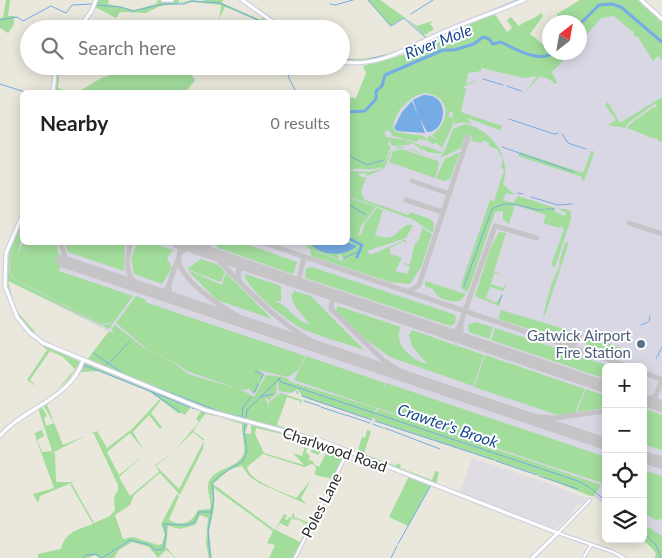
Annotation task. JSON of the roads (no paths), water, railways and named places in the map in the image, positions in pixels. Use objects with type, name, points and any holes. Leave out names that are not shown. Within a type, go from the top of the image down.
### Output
[{"type":"street","points":[[85,20],[96,0]]},
{"type":"street","points":[[164,0],[172,0]]},
{"type":"street","points":[[242,0],[270,20]]},
{"type":"street","points":[[350,62],[367,63],[404,52],[437,35],[522,0]]},
{"type":"street","points":[[641,0],[662,19]]},
{"type":"street","points":[[53,90],[55,75]]},
{"type":"street","name":"Charlwood Road","points":[[20,220],[9,244],[4,262],[4,282],[10,303],[20,321],[33,336],[48,345],[205,410],[312,438],[558,532]]},
{"type":"street","points":[[0,436],[64,386],[78,370],[83,360]]},
{"type":"street","name":"Poles Lane","points":[[295,558],[348,451]]},
{"type":"street","points":[[532,558],[590,500]]},
{"type":"street","points":[[558,532],[610,550],[624,558]]},
{"type":"street","points":[[589,558],[585,556],[591,545]]},
{"type":"water","points":[[423,95],[432,96],[442,106],[442,120],[439,126],[427,132],[420,119],[425,133],[397,131],[394,128],[402,112],[412,101],[418,116],[413,100]]},
{"type":"water","points":[[350,243],[357,246],[352,250],[334,254],[316,249],[311,245],[350,245]]},
{"type":"waterway","points":[[330,4],[335,5],[353,0]]},
{"type":"waterway","points":[[368,0],[391,26],[404,18],[426,38],[418,42]]},
{"type":"waterway","points":[[411,14],[433,0]]},
{"type":"waterway","points":[[469,20],[517,0]]},
{"type":"waterway","points":[[96,5],[121,7],[133,11],[164,4],[184,4],[192,1],[220,3],[258,20]]},
{"type":"waterway","points":[[25,20],[51,6],[66,13],[72,5],[93,4]]},
{"type":"waterway","name":"River Mole","points":[[587,17],[599,5],[612,4],[621,7],[662,42]]},
{"type":"waterway","points":[[0,20],[17,17],[22,20]]},
{"type":"waterway","points":[[441,31],[456,25]]},
{"type":"waterway","name":"River Mole","points":[[350,112],[365,111],[376,99],[376,91],[382,86],[385,75],[443,50],[454,50],[474,44],[483,37],[489,39],[493,44],[501,42],[528,54],[542,56]]},
{"type":"waterway","points":[[350,60],[361,61],[394,53]]},
{"type":"waterway","points":[[289,75],[295,90]]},
{"type":"waterway","points":[[483,79],[503,85]]},
{"type":"waterway","points":[[0,84],[20,90]]},
{"type":"waterway","points":[[507,86],[521,91]]},
{"type":"waterway","points":[[509,119],[554,134],[558,133]]},
{"type":"waterway","points":[[562,134],[568,143],[586,149]]},
{"type":"waterway","points":[[502,147],[574,172]]},
{"type":"waterway","points":[[350,156],[367,165],[384,160]]},
{"type":"waterway","points":[[518,193],[523,194]]},
{"type":"waterway","points":[[531,197],[558,205],[572,204]]},
{"type":"waterway","points":[[464,286],[492,209],[512,204],[543,210]]},
{"type":"waterway","points":[[350,205],[366,215]]},
{"type":"waterway","points":[[546,209],[554,209]]},
{"type":"waterway","name":"River Mole","points":[[350,239],[362,245],[357,257]]},
{"type":"waterway","points":[[344,258],[358,252]]},
{"type":"waterway","points":[[499,303],[502,295]]},
{"type":"waterway","points":[[649,321],[650,316]]},
{"type":"waterway","points":[[641,325],[648,322]]},
{"type":"waterway","points":[[111,361],[129,342]]},
{"type":"waterway","points":[[656,359],[662,347]]},
{"type":"waterway","points":[[93,353],[120,371]]},
{"type":"waterway","points":[[104,367],[109,362]]},
{"type":"waterway","points":[[84,365],[190,407]]},
{"type":"waterway","points":[[79,373],[84,366]]},
{"type":"waterway","points":[[255,371],[263,374],[261,379]]},
{"type":"waterway","name":"River Mole","points":[[83,558],[86,555],[96,554],[102,558],[130,540],[150,545],[155,550],[163,549],[166,535],[164,524],[187,525],[195,522],[199,512],[211,512],[214,500],[212,483],[219,476],[243,461],[247,452],[244,433],[247,410],[280,378]]},
{"type":"waterway","points":[[134,379],[221,412],[246,418]]},
{"type":"waterway","name":"Crawter's Brook","points":[[279,379],[281,382],[578,481],[602,498]]},
{"type":"waterway","points":[[254,393],[258,384]]},
{"type":"waterway","points":[[153,393],[180,412]]},
{"type":"waterway","name":"River Mole","points":[[261,397],[273,394]]},
{"type":"waterway","points":[[302,396],[372,420]]},
{"type":"waterway","points":[[242,416],[243,407],[251,397]]},
{"type":"waterway","points":[[304,401],[320,406]]},
{"type":"waterway","points":[[196,405],[206,409]]},
{"type":"waterway","points":[[321,407],[345,415]]},
{"type":"waterway","points":[[346,415],[370,423]]},
{"type":"waterway","points":[[375,421],[494,460]]},
{"type":"waterway","points":[[373,424],[383,428]]},
{"type":"waterway","points":[[385,428],[440,449]]},
{"type":"waterway","points":[[496,461],[537,475]]},
{"type":"waterway","points":[[539,476],[578,489]]},
{"type":"waterway","points":[[398,544],[431,485]]},
{"type":"waterway","points":[[210,558],[208,529],[212,512]]},
{"type":"waterway","name":"Crawter's Brook","points":[[647,536],[656,545],[661,558]]},
{"type":"waterway","points":[[391,558],[397,546]]},
{"type":"place","name":"Gatwick Airport Fire Station","points":[[641,344]]}]
